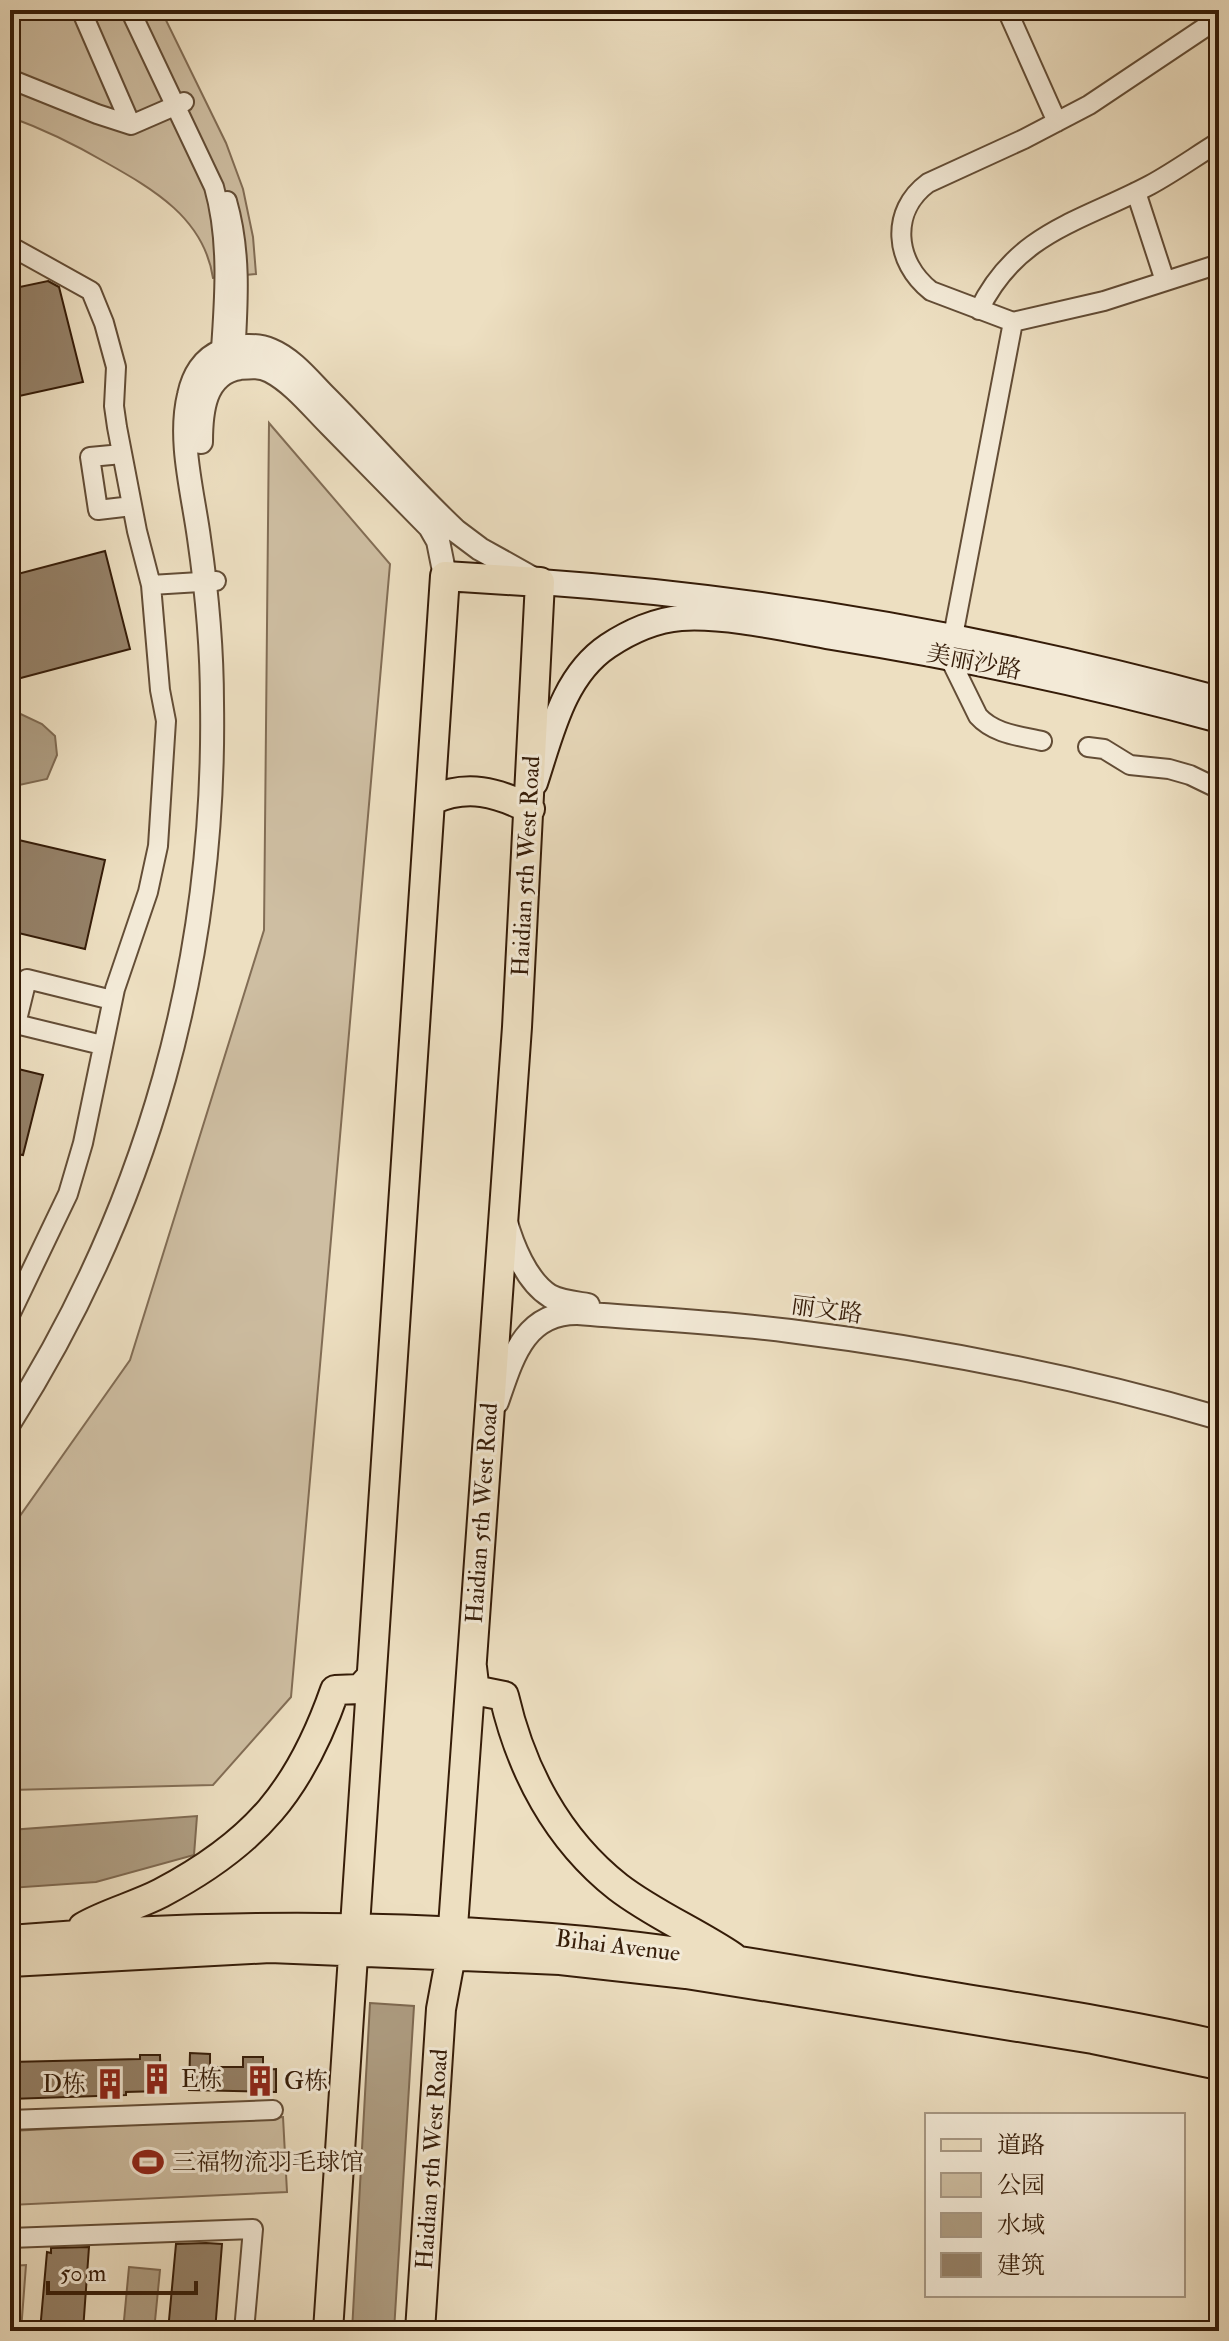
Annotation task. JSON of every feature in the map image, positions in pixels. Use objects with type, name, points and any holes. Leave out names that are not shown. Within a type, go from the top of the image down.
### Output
[{"type":"main road","points":[[328,2331],[445,576],[540,582],[726,611]]},
{"type":"main road","name":"Haidian 5th West Road","points":[[420,2331],[441,2009],[452,1944],[472,1667],[530,804],[540,582]]},
{"type":"main road","name":"美丽沙路","points":[[726,611],[1084,665],[1219,699]]},
{"type":"main road","points":[[432,786],[453,792],[480,791],[530,804],[566,697],[581,670],[595,655],[628,634],[664,621],[726,611]]},
{"type":"main road","name":"美丽沙路","points":[[950,646],[1057,679],[1219,720]]},
{"type":"main road","points":[[472,1667],[474,1684],[479,1691],[504,1696],[523,1757],[542,1800],[564,1834],[584,1857],[619,1888],[741,1962]]},
{"type":"main road","points":[[71,1935],[93,1921],[162,1892],[234,1847],[257,1827],[301,1769],[320,1735],[335,1690],[360,1689],[371,1677]]},
{"type":"main road","name":"Bihai Avenue","points":[[10,1940],[202,1928],[452,1944],[586,1941],[741,1962],[1099,2020],[1219,2045]]},
{"type":"main road","name":"Bihai Avenue","points":[[10,1962],[305,1948],[353,1939]]},
{"type":"main road","name":"Bihai Avenue","points":[[452,1944],[686,1974],[1093,2039],[1219,2065]]},
{"type":"street","points":[[81,10],[131,125]]},
{"type":"street","points":[[130,10],[222,184],[233,226],[239,290],[228,361]]},
{"type":"street","points":[[141,10],[179,104]]},
{"type":"street","points":[[1007,10],[1057,122]]},
{"type":"street","points":[[1219,18],[1089,105],[934,179],[916,192],[905,210],[901,237],[908,264],[915,276],[940,296],[1013,322],[1076,309],[1219,264]]},
{"type":"street","points":[[10,79],[131,125],[179,104]]},
{"type":"street","points":[[979,310],[997,277],[1028,247],[1071,221],[1136,192],[1218,146]]},
{"type":"street","points":[[1136,192],[1165,281]]},
{"type":"street","points":[[10,246],[91,291],[116,367],[114,406],[132,506],[151,585],[160,690],[166,721],[158,846],[148,892],[112,1000],[83,1143],[68,1194],[10,1315]]},
{"type":"street","points":[[1013,322],[950,646],[978,716],[985,724],[1003,732],[1042,741]]},
{"type":"street","points":[[228,361],[262,347],[284,357],[378,448],[456,531],[508,567],[540,582]]},
{"type":"street","points":[[10,1440],[79,1327],[116,1248],[159,1135],[184,1049],[205,947],[221,815],[222,697],[210,581],[189,465],[186,418],[188,396],[195,376],[207,359],[267,369],[299,393],[430,527],[438,541],[445,576]]},
{"type":"street","points":[[122,454],[90,457],[98,510],[132,506]]},
{"type":"street","points":[[151,585],[210,581]]},
{"type":"street","points":[[10,1422],[64,1332],[101,1256],[141,1158],[167,1073],[199,920],[208,835],[212,771],[210,581]]},
{"type":"street","points":[[1088,747],[1104,749],[1130,765],[1169,769],[1190,775],[1219,789]]},
{"type":"street","points":[[102,1045],[16,1024],[27,979],[112,1000]]},
{"type":"street","name":"丽文路","points":[[503,1210],[510,1236],[525,1267],[542,1290],[562,1301],[779,1322],[911,1340],[1114,1380],[1219,1409]]},
{"type":"street","name":"丽文路","points":[[488,1426],[514,1356],[527,1335],[543,1320],[570,1313],[788,1331],[918,1350],[1138,1394],[1219,1418]]},
{"type":"street","points":[[10,2120],[273,2110]]},
{"type":"street","points":[[10,2238],[253,2229],[244,2331]]},
{"type":"green space","points":[[10,10],[161,10],[226,143],[243,189],[253,237],[256,274],[213,278],[199,238],[188,222],[158,195],[82,149],[10,117]]},
{"type":"green space","points":[[269,423],[390,564],[291,1697],[213,1785],[10,1790],[10,1530],[130,1360],[264,930]]},
{"type":"green space","name":"三福物流羽毛球馆","points":[[283,2117],[287,2192],[10,2205],[10,2131]]},
{"type":"green space","points":[[26,2265],[21,2331],[10,2331],[10,2266]]},
{"type":"water","points":[[10,709],[42,724],[55,736],[57,755],[47,779],[10,787]]},
{"type":"water","points":[[197,1816],[194,1855],[96,1882],[10,1888],[10,1830]]},
{"type":"water","points":[[370,2003],[414,2006],[394,2331],[352,2331]]},
{"type":"water","points":[[129,2267],[160,2270],[154,2331],[123,2331]]},
{"type":"building","points":[[48,281],[59,287],[83,382],[10,398],[10,289]]},
{"type":"building","points":[[105,551],[130,649],[17,679],[10,653],[10,576]]},
{"type":"building","points":[[10,838],[105,860],[85,949],[10,931]]},
{"type":"building","points":[[10,1067],[43,1075],[23,1155],[10,1153]]},
{"type":"building","points":[[190,2053],[210,2054],[210,2067],[243,2067],[243,2057],[263,2057],[263,2070],[276,2069],[276,2092],[189,2090]]},
{"type":"building","points":[[140,2055],[160,2055],[161,2091],[10,2099],[10,2062],[140,2059]]},
{"type":"building","points":[[176,2244],[222,2244],[215,2331],[168,2331]]},
{"type":"building","points":[[89,2247],[83,2331],[40,2331],[47,2252],[51,2253],[51,2248]]},
{"type":"place","name":"E栋","points":[[157,2079]]},
{"type":"place","name":"G栋","points":[[260,2081]]},
{"type":"place","name":"D栋","points":[[110,2084]]},
{"type":"place","name":"三福物流羽毛球馆","points":[[148,2162]]}]
